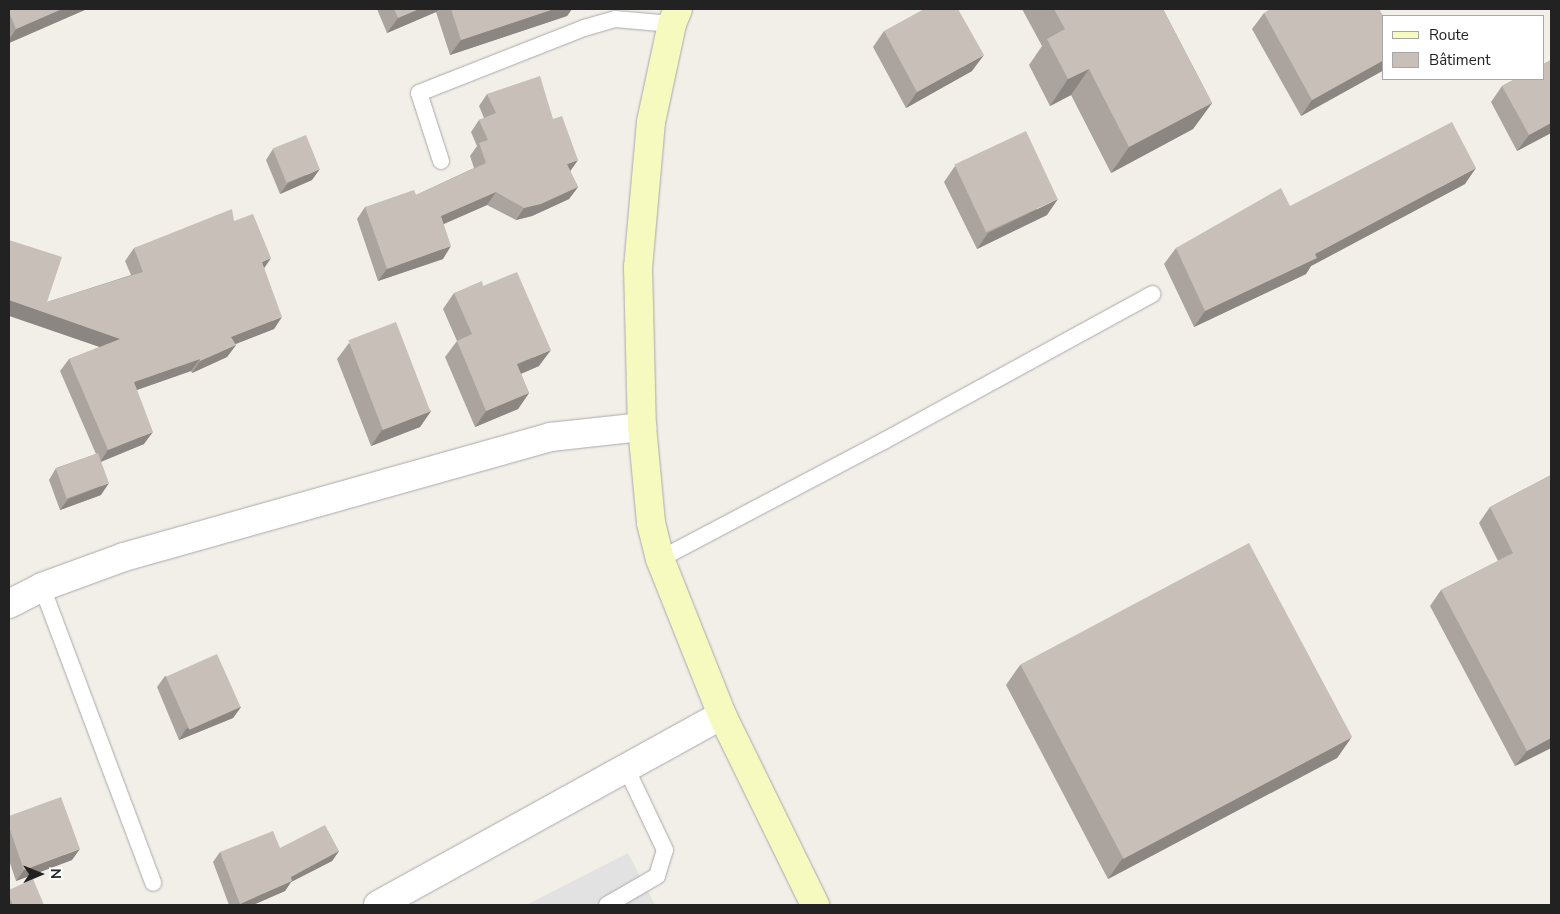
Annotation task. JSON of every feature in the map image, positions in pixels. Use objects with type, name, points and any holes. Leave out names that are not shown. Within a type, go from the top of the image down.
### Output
[{"type":"main road","points":[[675,16],[651,122],[643,193],[638,266],[642,427],[651,523],[660,559],[722,715],[815,905]]},
{"type":"street","points":[[9,604],[42,587],[124,557],[551,437],[642,427]]},
{"type":"street","points":[[378,905],[722,715]]},
{"type":"lane","points":[[441,161],[418,93],[584,28],[615,19],[675,16]]},
{"type":"lane","points":[[660,559],[884,441],[1152,294]]},
{"type":"lane","points":[[42,587],[152,882]]},
{"type":"lane","points":[[607,905],[657,876],[665,850],[626,768]]},
{"type":"shaded area","points":[[628,853],[655,905],[526,905]]},
{"type":"building","points":[[9,9],[62,9],[16,29]]},
{"type":"building","points":[[394,9],[419,9],[398,18]]},
{"type":"building","points":[[451,9],[554,9],[461,40]]},
{"type":"building","points":[[924,9],[958,9],[984,55],[917,92],[884,31]]},
{"type":"building","points":[[1054,9],[1163,9],[1212,103],[1129,147],[1089,69],[1068,79],[1047,39],[1065,29]]},
{"type":"building","points":[[1270,9],[1379,9],[1383,15],[1382,61],[1312,100],[1264,13]]},
{"type":"building","points":[[1551,60],[1551,123],[1529,135],[1502,86],[1514,80],[1545,80],[1545,63]]},
{"type":"building","points":[[540,76],[553,119],[562,116],[578,160],[567,164],[578,187],[541,204],[524,208],[496,192],[441,216],[451,246],[387,269],[365,207],[414,190],[416,195],[486,163],[479,143],[488,140],[479,120],[496,113],[487,94]]},
{"type":"building","points":[[1452,122],[1476,168],[1315,254],[1317,258],[1205,311],[1176,248],[1281,188],[1290,206]]},
{"type":"building","points":[[1026,131],[1058,199],[986,232],[954,164]]},
{"type":"building","points":[[306,135],[320,169],[286,183],[273,148]]},
{"type":"building","points":[[232,209],[234,221],[253,214],[271,258],[262,262],[282,317],[231,337],[236,345],[200,361],[200,359],[134,382],[153,432],[108,450],[69,359],[120,339],[9,300],[9,240],[62,257],[47,302],[143,272],[134,248]]},
{"type":"building","points":[[517,272],[551,350],[517,364],[529,393],[486,411],[457,341],[472,334],[454,293],[482,281],[483,286]]},
{"type":"building","points":[[396,322],[430,412],[383,430],[348,340]]},
{"type":"building","points":[[98,453],[109,483],[67,498],[56,468]]},
{"type":"building","points":[[1551,475],[1551,738],[1527,751],[1441,590],[1513,553],[1490,507]]},
{"type":"building","points":[[1249,543],[1352,737],[1124,859],[1020,665]]},
{"type":"building","points":[[217,654],[241,707],[189,730],[166,677]]},
{"type":"building","points":[[61,797],[80,849],[24,870],[9,827],[9,816]]},
{"type":"building","points":[[325,825],[339,851],[291,877],[292,881],[240,904],[220,852],[273,831],[280,848]]},
{"type":"building","points":[[33,879],[44,905],[13,905],[9,896],[9,890]]}]
